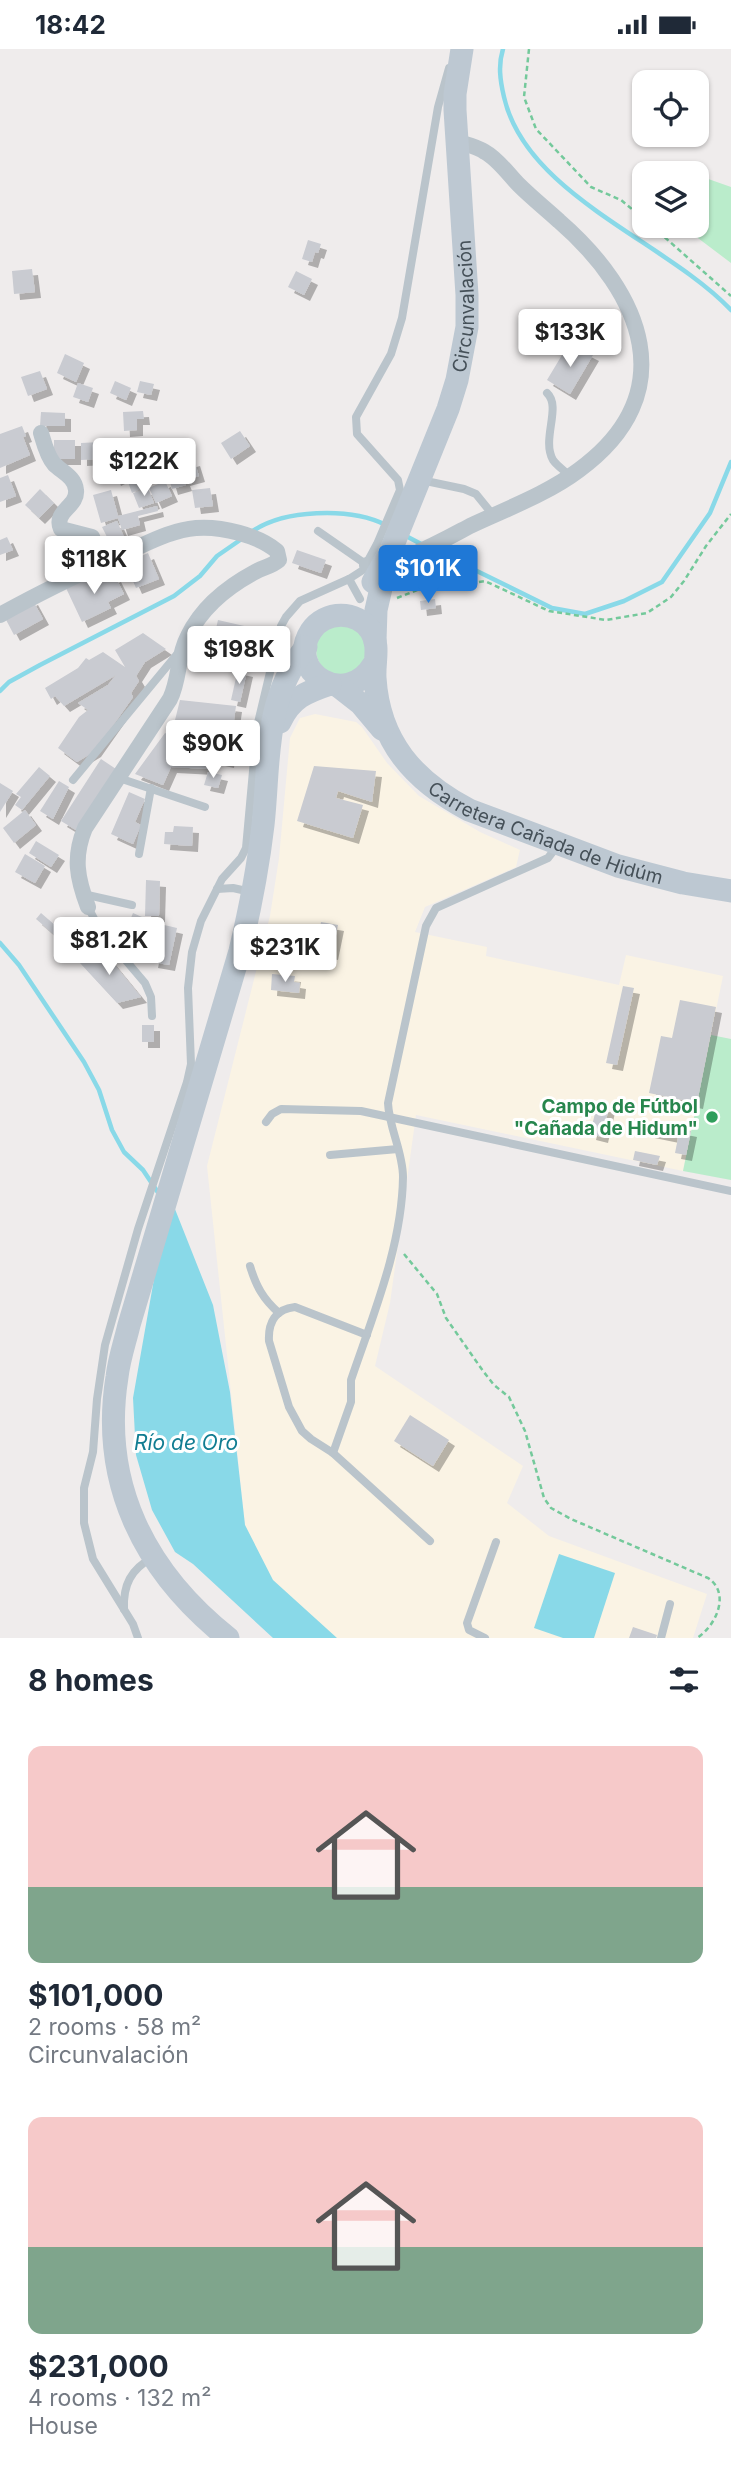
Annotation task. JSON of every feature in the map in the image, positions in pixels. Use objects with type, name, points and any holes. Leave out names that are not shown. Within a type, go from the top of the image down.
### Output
[{"type":"main road","name":"Circunvalación","points":[[368,587],[457,380],[467,327],[455,141],[455,94],[463,49]]},
{"type":"main road","points":[[340,615],[368,587]]},
{"type":"main road","points":[[368,587],[377,649],[374,664],[378,706],[387,733]]},
{"type":"main road","points":[[375,641],[366,625],[358,619],[340,615],[324,619],[317,625],[307,638],[306,656],[314,674],[361,704],[387,733]]},
{"type":"main road","points":[[228,1638],[182,1597],[152,1557],[128,1504],[114,1445],[117,1376],[129,1325],[197,1100],[254,893],[269,754],[268,742],[278,699],[295,660],[306,647]]},
{"type":"main road","points":[[269,754],[279,723],[295,698],[304,692],[355,683],[369,672],[374,664]]},
{"type":"main road","name":"Carretera Cañada de Hidúm","points":[[387,733],[413,770],[449,800],[469,810],[628,869],[683,883],[731,891]]},
{"type":"street","points":[[368,587],[374,567],[423,550],[570,476],[589,462],[617,434],[636,398],[639,386],[640,345],[632,313],[608,271],[576,235],[522,188],[489,154],[455,141]]},
{"type":"street","points":[[41,433],[49,456],[74,482],[77,491],[58,523],[61,529],[68,532],[92,537],[97,566]]},
{"type":"street","points":[[0,615],[59,583],[185,530],[197,528],[225,531],[258,540],[277,551],[279,560],[237,582],[206,608],[184,645],[176,687],[170,699],[85,828],[79,842],[76,860],[78,881],[85,900]]},
{"type":"lane","points":[[457,49],[438,107],[402,317],[391,354],[356,417],[357,434],[412,483],[476,494],[494,515]]},
{"type":"lane","points":[[547,393],[553,398],[554,404],[549,435],[551,452],[554,460],[570,476]]},
{"type":"lane","points":[[318,531],[368,587]]},
{"type":"lane","points":[[138,1638],[133,1624],[93,1559],[86,1539],[83,1506],[93,1452],[105,1345],[138,1229],[191,1064],[188,988],[192,952],[201,921],[222,879],[241,858],[246,848],[257,727],[281,626],[300,601],[368,587]]},
{"type":"lane","points":[[73,781],[184,645]]},
{"type":"lane","points":[[118,777],[205,807]]},
{"type":"lane","points":[[139,854],[150,788]]},
{"type":"lane","points":[[333,1453],[351,1402],[350,1384],[394,1244],[403,1178],[388,1116],[388,1103],[426,926],[436,908],[548,858],[558,845]]},
{"type":"lane","points":[[217,889],[233,888],[254,893]]},
{"type":"lane","points":[[85,900],[132,905]]},
{"type":"lane","points":[[85,900],[100,930],[145,983],[151,997],[152,1016]]},
{"type":"lane","points":[[266,1122],[272,1114],[281,1109],[361,1111],[731,1191]]},
{"type":"lane","points":[[330,1155],[398,1149]]},
{"type":"lane","points":[[250,1266],[255,1284],[265,1301],[279,1313]]},
{"type":"lane","points":[[367,1335],[295,1307],[286,1308],[279,1313],[271,1320],[268,1330],[289,1407],[302,1431],[333,1453],[430,1541]]},
{"type":"lane","points":[[485,1638],[469,1630],[467,1623],[496,1542]]},
{"type":"lane","points":[[124,1612],[123,1595],[127,1583],[133,1572],[152,1557]]},
{"type":"lane","points":[[660,1638],[670,1604]]},
{"type":"path","points":[[529,49],[524,97],[536,129],[590,187],[621,200],[632,209]]},
{"type":"path","points":[[666,238],[731,296]]},
{"type":"path","points":[[368,587],[402,595],[435,583],[466,584],[485,581],[549,611],[606,619],[647,613],[671,597],[684,582],[731,514]]},
{"type":"path","points":[[394,1244],[438,1294],[446,1318],[483,1371],[494,1385],[509,1397],[525,1431],[544,1498],[551,1508],[717,1584],[721,1594],[719,1613],[713,1625],[696,1638]]},
{"type":"shaded area","points":[[315,714],[356,722],[387,763],[419,796],[480,832],[520,850],[516,867],[425,907],[415,932],[487,947],[486,956],[619,985],[626,955],[723,976],[683,1171],[416,1115],[390,1303],[375,1366],[523,1466],[507,1503],[549,1536],[707,1594],[693,1638],[336,1638],[289,1598],[268,1575],[245,1525],[207,1166],[270,916],[279,858],[290,738],[300,718]]},
{"type":"green space","points":[[709,179],[731,187],[731,263],[698,238],[709,238]]},
{"type":"green space","points":[[341,625],[359,632],[366,650],[359,668],[341,675],[323,668],[316,650],[323,632]]},
{"type":"green space","name":"Campo de Fútbol \"Cañada de Hidum\"","points":[[711,1035],[731,1039],[731,1180],[683,1171]]},
{"type":"water","name":"Río de Oro","points":[[169,1194],[213,1305],[230,1392],[245,1525],[273,1580],[337,1638],[273,1638],[193,1564],[175,1552],[152,1510],[136,1455],[133,1398]]},
{"type":"water","points":[[559,1554],[615,1573],[594,1638],[563,1638],[534,1628]]},
{"type":"building","points":[[308,240],[321,244],[312,262],[302,259]]},
{"type":"building","points":[[32,269],[35,292],[14,294],[12,271]]},
{"type":"building","points":[[296,271],[312,279],[304,295],[288,287]]},
{"type":"building","points":[[568,345],[583,354],[585,351],[593,355],[570,394],[547,380]]},
{"type":"building","points":[[65,354],[84,363],[76,382],[57,373]]},
{"type":"building","points":[[40,371],[47,389],[28,396],[21,377]]},
{"type":"building","points":[[115,381],[131,388],[126,400],[110,393]]},
{"type":"building","points":[[140,381],[154,384],[151,395],[137,392]]},
{"type":"building","points":[[78,383],[93,388],[88,402],[73,397]]},
{"type":"building","points":[[143,411],[144,419],[137,419],[137,430],[124,431],[123,412]]},
{"type":"building","points":[[41,412],[65,413],[65,426],[40,426]]},
{"type":"building","points":[[22,426],[30,455],[0,468],[0,434]]},
{"type":"building","points":[[240,431],[250,446],[231,459],[221,443]]},
{"type":"building","points":[[54,440],[75,440],[75,459],[54,459]]},
{"type":"building","points":[[100,442],[100,459],[81,460],[81,443]]},
{"type":"building","points":[[162,444],[164,461],[127,465],[125,448]]},
{"type":"building","points":[[116,457],[123,476],[115,480],[108,460]]},
{"type":"building","points":[[194,460],[199,476],[184,480],[186,485],[172,489],[166,468]]},
{"type":"building","points":[[8,475],[16,496],[0,502],[0,478]]},
{"type":"building","points":[[139,478],[143,488],[132,493],[128,482]]},
{"type":"building","points":[[165,481],[172,496],[156,503],[149,488]]},
{"type":"building","points":[[148,488],[154,503],[139,508],[133,493]]},
{"type":"building","points":[[210,488],[213,506],[195,508],[192,490]]},
{"type":"building","points":[[40,489],[54,503],[39,518],[25,505]]},
{"type":"building","points":[[111,490],[118,516],[157,506],[158,511],[138,516],[140,525],[122,530],[118,518],[101,523],[93,495]]},
{"type":"building","points":[[117,521],[124,537],[110,543],[102,527]]},
{"type":"building","points":[[7,537],[13,550],[0,555],[0,540]]},
{"type":"building","points":[[297,550],[326,560],[321,573],[292,563]]},
{"type":"building","points":[[148,553],[159,579],[136,588],[125,563]]},
{"type":"building","points":[[97,573],[102,582],[115,576],[124,594],[108,602],[111,608],[82,622],[66,588]]},
{"type":"building","points":[[32,599],[43,619],[14,635],[3,614]]},
{"type":"building","points":[[435,599],[436,608],[421,610],[420,601]]},
{"type":"building","points":[[218,620],[253,628],[244,666],[209,658]]},
{"type":"building","points":[[143,633],[166,649],[145,662],[136,676],[139,681],[131,693],[133,697],[95,751],[77,762],[58,748],[79,717],[88,710],[78,703],[108,685],[116,675],[64,706],[55,696],[51,699],[45,688],[78,668],[86,658],[89,660],[103,652],[125,667],[115,650]]},
{"type":"building","points":[[238,669],[247,671],[240,702],[231,700]]},
{"type":"building","points":[[180,700],[236,706],[228,762],[210,758],[208,769],[171,767],[163,785],[135,774],[165,733],[171,736]]},
{"type":"building","points":[[101,759],[116,769],[76,830],[61,821]]},
{"type":"building","points":[[314,766],[376,771],[372,802],[338,791],[336,798],[363,805],[353,838],[297,821]]},
{"type":"building","points":[[39,767],[50,776],[22,810],[15,805],[21,797],[16,794]]},
{"type":"building","points":[[208,772],[222,775],[218,788],[204,785]]},
{"type":"building","points":[[59,781],[69,787],[53,819],[40,811]]},
{"type":"building","points":[[0,783],[13,791],[0,812]]},
{"type":"building","points":[[129,792],[145,799],[135,822],[141,825],[133,844],[111,834]]},
{"type":"building","points":[[25,810],[36,825],[14,843],[3,828]]},
{"type":"building","points":[[174,826],[193,827],[192,846],[164,844],[165,832],[173,832]]},
{"type":"building","points":[[36,841],[59,855],[51,867],[29,853]]},
{"type":"building","points":[[25,854],[45,866],[35,883],[15,872]]},
{"type":"building","points":[[146,880],[160,881],[159,916],[145,916]]},
{"type":"building","points":[[41,913],[63,932],[58,938],[36,919]]},
{"type":"building","points":[[133,913],[142,917],[130,946],[121,942]]},
{"type":"building","points":[[321,922],[338,925],[332,954],[315,951]]},
{"type":"building","points":[[160,924],[177,928],[169,965],[152,962]]},
{"type":"building","points":[[99,946],[141,997],[117,1003],[80,963]]},
{"type":"building","points":[[272,974],[295,976],[294,982],[300,983],[299,993],[271,990]]},
{"type":"building","points":[[623,986],[634,988],[617,1065],[606,1063]]},
{"type":"building","points":[[680,1000],[716,1007],[697,1103],[649,1093],[661,1036],[672,1038]]},
{"type":"building","points":[[142,1025],[154,1025],[154,1042],[142,1042]]},
{"type":"building","points":[[597,1105],[609,1107],[602,1137],[590,1134]]},
{"type":"building","points":[[631,1119],[691,1131],[686,1155],[675,1153],[678,1138],[629,1128]]},
{"type":"building","points":[[635,1151],[660,1156],[657,1165],[633,1160]]},
{"type":"building","points":[[410,1415],[449,1440],[433,1466],[394,1441]]},
{"type":"building","points":[[633,1627],[657,1635],[656,1638],[629,1638]]},
{"type":"waterway","points":[[503,49],[500,73],[504,97],[517,131],[540,162],[569,190],[704,285],[731,310]]},
{"type":"waterway","points":[[434,550],[552,608],[585,614],[624,601],[662,582],[710,513],[731,462]]},
{"type":"waterway","points":[[250,533],[280,519],[316,513],[354,515],[386,525]]},
{"type":"waterway","points":[[406,536],[423,545]]},
{"type":"waterway","points":[[0,691],[9,682],[40,665],[174,596],[200,576],[217,556],[243,538]]},
{"type":"waterway","points":[[0,943],[19,965],[84,1062],[99,1090],[112,1130],[124,1152],[143,1170],[159,1194]]},
{"type":"place","name":"Campo de Fútbol \"Cañada de Hidum\"","points":[[712,1117]]}]
